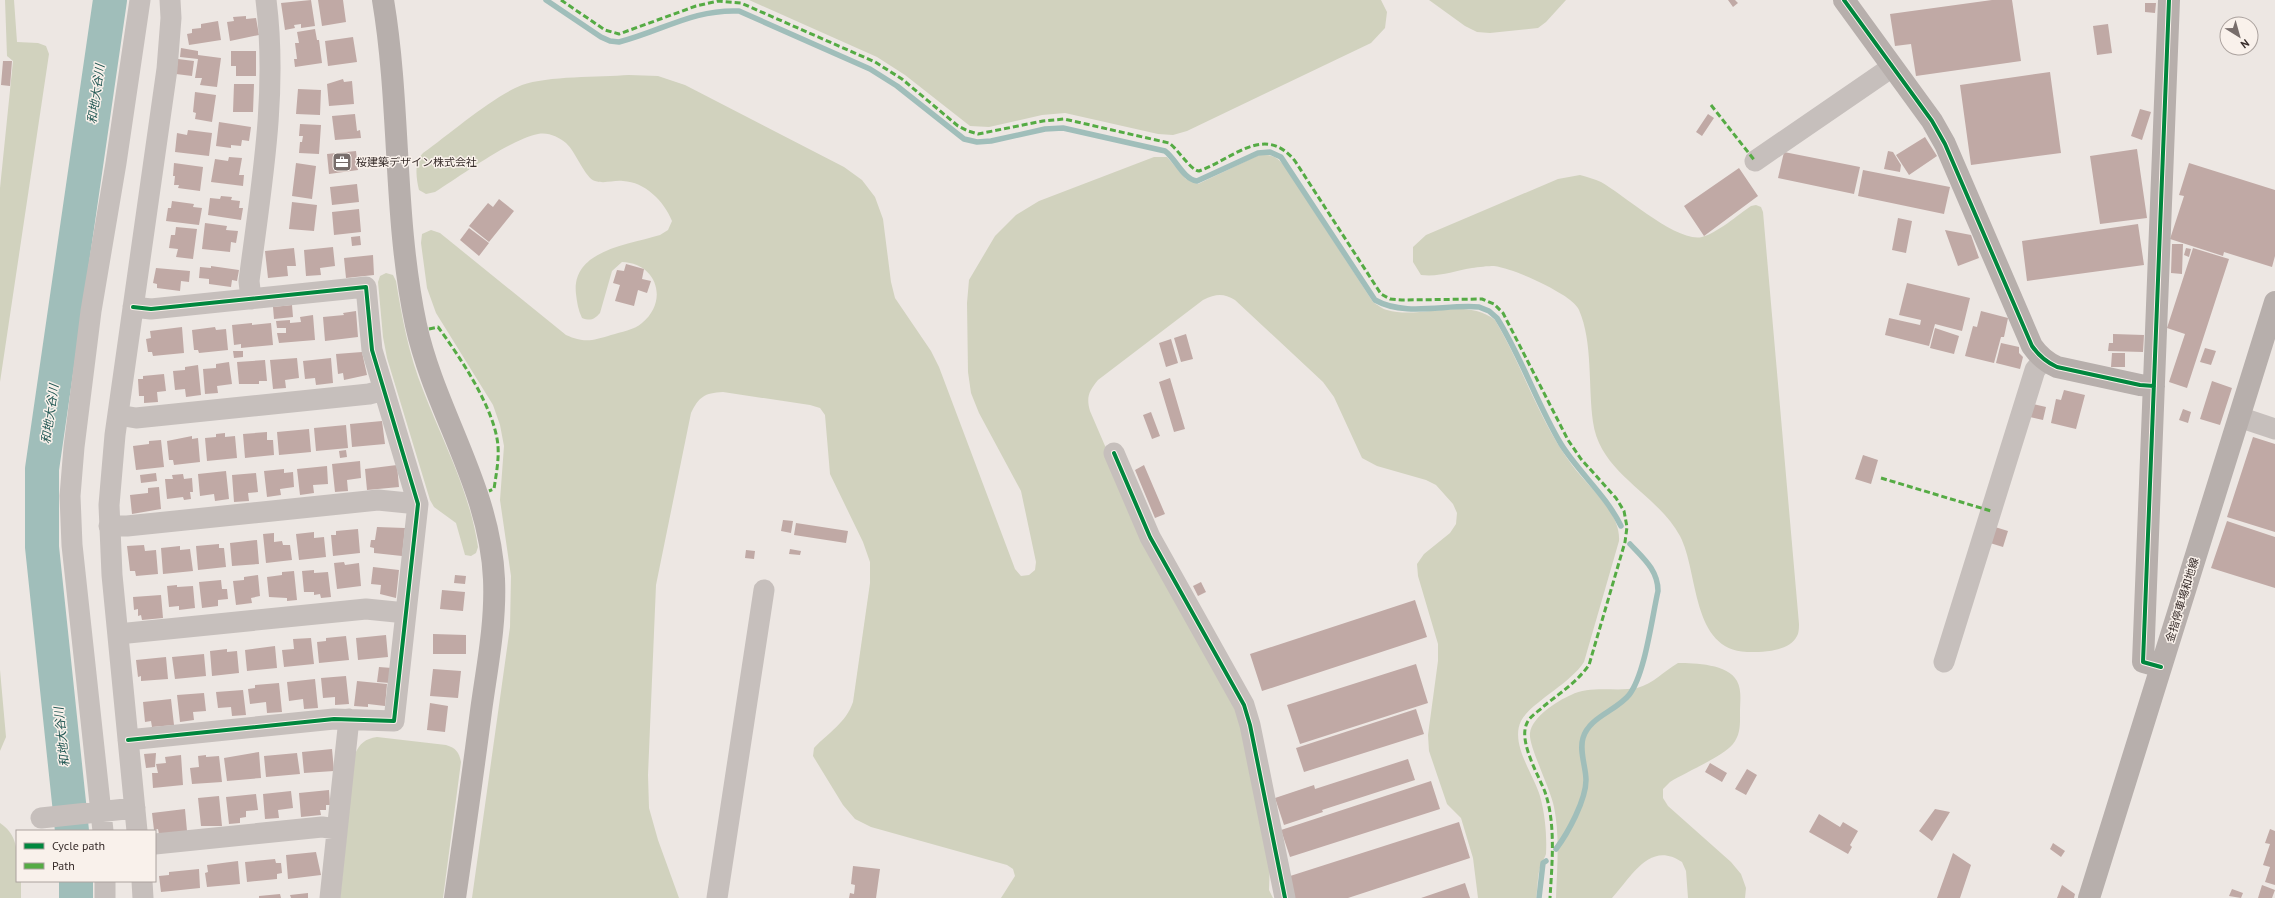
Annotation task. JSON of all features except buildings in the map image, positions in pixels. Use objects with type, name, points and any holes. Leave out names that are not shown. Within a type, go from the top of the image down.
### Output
[{"type":"street","points":[[100,818],[72,545],[70,496],[91,311],[116,163],[140,0]]},
{"type":"street","points":[[137,830],[109,526],[111,470],[167,68],[170,30],[170,0],[176,0]]},
{"type":"street","points":[[251,299],[249,281],[271,92],[270,30],[266,0]]},
{"type":"street","points":[[383,0],[391,67],[400,219],[416,325],[432,378],[482,506],[492,553],[494,577],[493,625],[455,898]]},
{"type":"street","points":[[1844,0],[1932,121],[1945,144],[2032,346],[2044,359],[2057,367],[2140,385],[2154,386]]},
{"type":"street","points":[[2161,668],[2143,662],[2169,0]]},
{"type":"street","points":[[1755,161],[1892,67]]},
{"type":"street","points":[[128,740],[334,719],[394,721],[418,504],[372,350],[366,287],[151,309],[133,307]]},
{"type":"street","name":"金指停車場和地線","points":[[2089,898],[2275,302]]},
{"type":"street","points":[[1944,662],[2034,370],[2044,359]]},
{"type":"street","points":[[118,415],[143,417],[369,394],[384,390]]},
{"type":"street","points":[[2239,417],[2275,429]]},
{"type":"street","points":[[1114,453],[1150,537],[1244,704],[1250,725],[1285,898]]},
{"type":"street","points":[[109,526],[127,526],[378,500],[418,504]]},
{"type":"street","points":[[717,898],[764,590]]},
{"type":"street","points":[[118,634],[366,608],[406,613]]},
{"type":"street","points":[[330,898],[349,720]]},
{"type":"street","points":[[43,818],[100,818],[135,808]]},
{"type":"street","points":[[156,844],[322,827],[337,828]]},
{"type":"street","points":[[105,882],[105,898]]},
{"type":"street","points":[[142,882],[143,898]]},
{"type":"green space","points":[[5,0],[14,0],[17,42],[38,43],[46,46],[49,54],[0,382],[0,188],[13,61],[7,56]]},
{"type":"green space","points":[[749,0],[1381,0],[1387,12],[1385,28],[1371,43],[1187,131],[1173,135],[1158,134],[1065,113],[1042,115],[989,127],[970,126],[905,75],[877,57]]},
{"type":"green space","points":[[1429,0],[1566,0],[1546,22],[1538,28],[1490,33],[1477,32],[1465,26]]},
{"type":"green space","points":[[629,75],[658,76],[685,85],[844,167],[862,180],[875,197],[883,219],[891,282],[895,298],[931,351],[939,367],[1015,569],[1021,576],[1029,575],[1035,570],[1036,562],[1021,491],[979,413],[971,393],[968,372],[967,303],[969,280],[995,236],[1016,215],[1039,201],[1154,157],[1167,157],[1186,179],[1198,184],[1259,155],[1268,155],[1280,161],[1286,168],[1373,302],[1382,308],[1400,312],[1457,309],[1470,310],[1483,313],[1495,320],[1560,448],[1572,465],[1602,500],[1615,520],[1619,541],[1584,662],[1570,678],[1541,700],[1526,714],[1521,721],[1518,730],[1520,749],[1540,796],[1545,825],[1546,854],[1541,864],[1538,877],[1536,898],[1478,898],[1473,858],[1461,818],[1447,804],[1429,751],[1428,735],[1438,661],[1438,644],[1418,576],[1417,564],[1424,554],[1450,533],[1456,524],[1457,513],[1453,504],[1436,485],[1426,480],[1377,466],[1362,458],[1334,397],[1323,382],[1235,300],[1227,296],[1219,295],[1203,300],[1098,380],[1090,391],[1088,402],[1090,411],[1145,539],[1234,697],[1270,860],[1269,890],[1273,898],[1001,898],[1015,876],[1013,869],[1007,865],[871,827],[855,819],[843,805],[813,756],[814,748],[841,722],[846,716],[853,702],[870,583],[870,562],[863,542],[830,474],[825,415],[820,408],[810,405],[723,392],[711,393],[703,397],[691,413],[656,585],[648,775],[649,808],[658,840],[679,898],[472,898],[510,627],[511,576],[500,500],[504,446],[500,425],[493,405],[436,313],[427,288],[421,243],[422,234],[431,230],[440,233],[566,335],[578,339],[588,340],[598,339],[623,332],[642,323],[650,314],[655,304],[657,294],[651,276],[644,269],[634,264],[622,262],[612,271],[600,313],[592,319],[582,318],[576,294],[577,279],[583,268],[592,259],[618,246],[660,235],[668,230],[672,221],[659,200],[639,185],[623,181],[599,182],[591,179],[570,147],[557,137],[550,134],[538,134],[513,143],[435,192],[426,194],[419,190],[417,165],[423,153],[498,98],[522,85],[559,78]]},
{"type":"green space","points":[[1580,175],[1601,182],[1650,216],[1679,233],[1691,237],[1702,237],[1714,232],[1751,206],[1756,205],[1761,207],[1763,212],[1799,624],[1799,632],[1797,636],[1788,645],[1782,648],[1767,651],[1747,652],[1729,648],[1716,638],[1706,624],[1700,607],[1686,552],[1680,536],[1658,507],[1630,482],[1606,456],[1598,440],[1593,422],[1586,336],[1578,308],[1570,300],[1548,286],[1502,268],[1494,266],[1465,269],[1441,274],[1421,275],[1413,262],[1413,247],[1426,235],[1558,179]]},
{"type":"green space","points":[[386,273],[393,275],[396,281],[403,323],[418,377],[455,467],[469,507],[478,547],[476,553],[471,556],[465,555],[456,523],[434,507],[430,500],[387,358],[383,337],[378,282],[380,276]]},
{"type":"green space","points":[[1678,663],[1702,664],[1719,668],[1733,675],[1740,688],[1740,724],[1736,740],[1721,754],[1670,782],[1663,789],[1663,798],[1668,806],[1731,862],[1741,874],[1746,888],[1745,898],[1688,898],[1686,871],[1682,862],[1671,856],[1660,855],[1651,858],[1634,871],[1612,898],[1556,898],[1558,852],[1556,818],[1552,799],[1530,739],[1530,733],[1535,721],[1546,710],[1559,701],[1578,692],[1595,689],[1637,688],[1653,680]]},
{"type":"green space","points":[[0,670],[6,737],[0,751]]},
{"type":"green space","points":[[377,737],[446,745],[455,749],[459,756],[461,762],[443,898],[340,898],[355,754],[363,742]]},
{"type":"green space","points":[[0,823],[12,835],[15,841],[16,882],[21,882],[21,898],[0,898]]},
{"type":"waterway","name":"和地大谷川","points":[[72,830],[42,547],[42,469],[110,0]]},
{"type":"waterway","points":[[546,0],[601,37],[610,41],[619,42],[707,13],[739,11],[870,69],[897,86],[964,139],[977,142],[991,141],[1045,129],[1063,128],[1165,151],[1188,177],[1197,181],[1258,153],[1270,152],[1281,157],[1375,300],[1399,308],[1412,309],[1479,307],[1489,311],[1497,318],[1514,349],[1552,429],[1568,455],[1608,504],[1621,526]]},
{"type":"waterway","points":[[1556,849],[1571,825],[1583,797],[1586,780],[1582,743],[1586,731],[1597,719],[1624,701],[1629,695],[1635,686],[1644,660],[1658,591],[1653,571],[1645,559],[1630,544]]},
{"type":"waterway","points":[[1539,898],[1543,863],[1546,861]]},
{"type":"waterway","name":"和地大谷川","points":[[76,882],[76,898]]},
{"type":"marked path","points":[[561,0],[605,30],[619,34],[696,6],[718,1],[741,3],[875,62],[902,79],[958,126],[978,134],[1043,121],[1064,119],[1169,143],[1188,164],[1199,171],[1212,166],[1248,147],[1260,144],[1272,145],[1284,150],[1295,161],[1381,294],[1390,299],[1482,299],[1494,304],[1503,313],[1568,440],[1581,459],[1616,498],[1624,511],[1627,527],[1625,542],[1589,665],[1574,682],[1528,720],[1525,730],[1527,748],[1545,792],[1551,817],[1552,872],[1550,898]]},
{"type":"marked path","points":[[1711,105],[1755,161]]},
{"type":"marked path","points":[[429,329],[438,327],[447,339],[475,384],[490,416],[495,431],[498,452],[494,489],[489,491]]},
{"type":"marked path","points":[[1881,478],[1991,511]]},
{"type":"cycle path","points":[[1844,0],[1932,121],[1945,144],[2035,350],[2046,361],[2057,367],[2140,385],[2154,386]]},
{"type":"cycle path","points":[[2161,667],[2143,662],[2169,0]]},
{"type":"cycle path","points":[[128,740],[334,719],[394,721],[418,504],[372,350],[366,287],[151,309],[133,307]]},
{"type":"cycle path","points":[[1114,453],[1150,537],[1244,705],[1250,725],[1285,898]]},
{"type":"place","name":"桜建築デザイン株式会社","points":[[342,162]]}]
